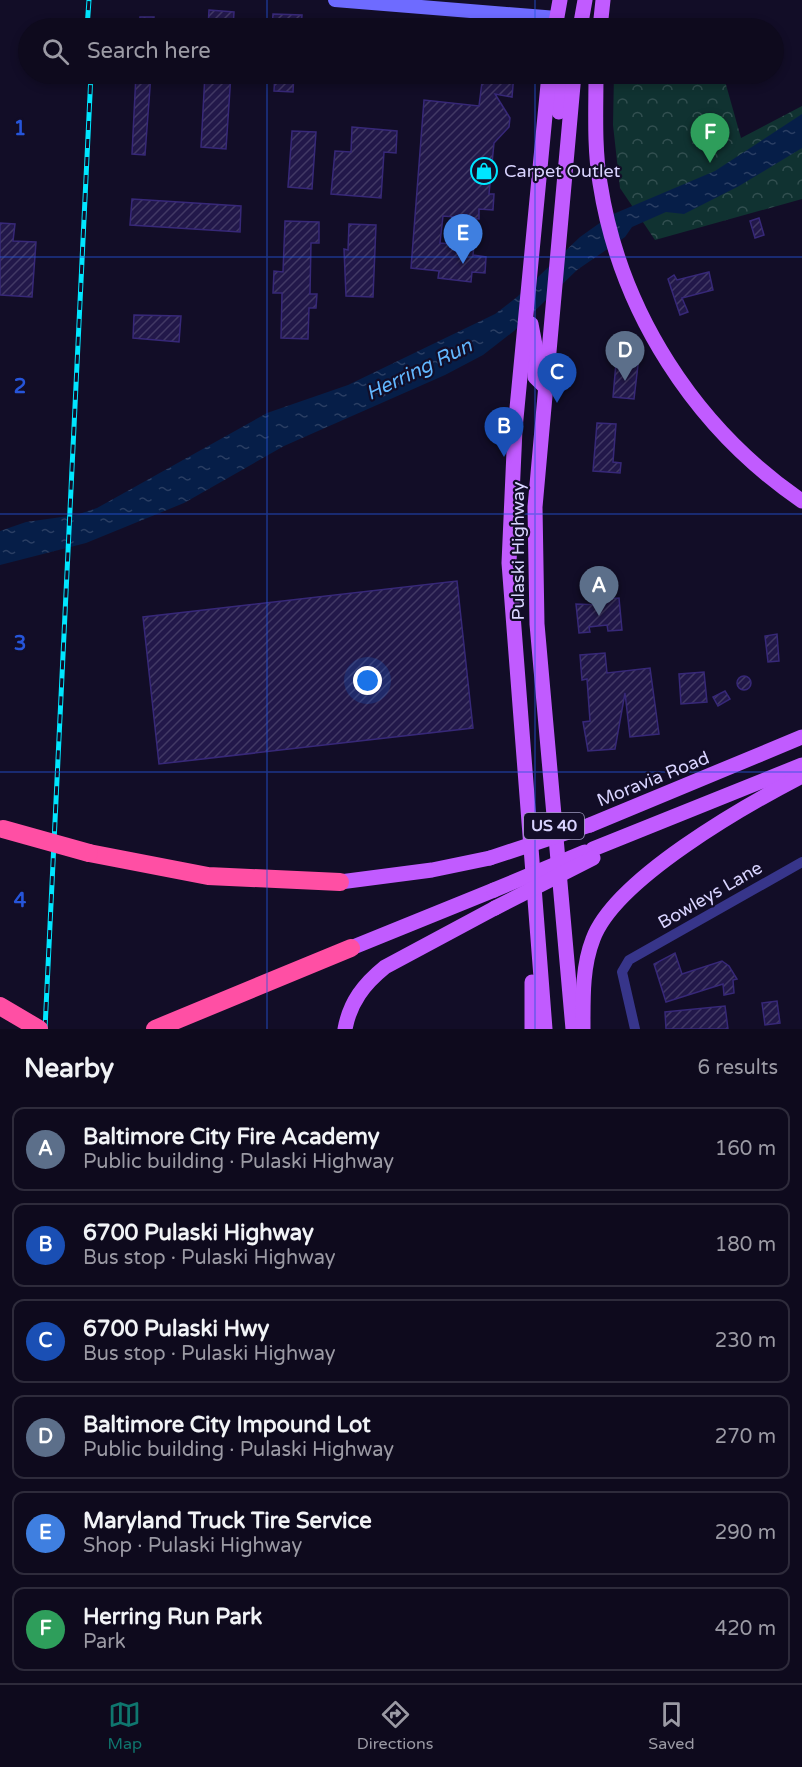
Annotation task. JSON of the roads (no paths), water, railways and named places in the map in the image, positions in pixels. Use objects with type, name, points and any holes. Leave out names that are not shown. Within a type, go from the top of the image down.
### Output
[{"type":"highway","points":[[2,829],[89,853],[208,876],[340,882]]},
{"type":"highway","points":[[155,1029],[351,948]]},
{"type":"highway","points":[[0,1006],[39,1029]]},
{"type":"main road","points":[[559,18],[560,0]]},
{"type":"main road","points":[[582,18],[585,0]]},
{"type":"main road","points":[[601,18],[603,0]]},
{"type":"main road","name":"Pulaski Highway","points":[[545,1029],[531,883],[508,563],[512,471],[529,336],[526,312],[548,84]]},
{"type":"main road","points":[[559,232],[555,169],[562,84]]},
{"type":"main road","name":"Pulaski Highway","points":[[573,84],[535,507],[537,624],[573,1029]]},
{"type":"main road","points":[[596,84],[600,182],[607,220],[625,276],[646,327],[694,401],[741,453],[802,501]]},
{"type":"main road","points":[[529,336],[535,377],[545,387]]},
{"type":"main road","name":"Moravia Road","points":[[340,882],[432,870],[490,858],[590,825],[802,737]]},
{"type":"main road","points":[[351,948],[593,853],[657,824],[802,765]]},
{"type":"main road","points":[[583,1029],[589,953],[593,938],[610,910],[645,878],[715,825],[802,776]]},
{"type":"main road","points":[[345,1029],[356,996],[369,980],[385,967],[593,853]]},
{"type":"main road","points":[[531,883],[532,1029]]},
{"type":"street","points":[[335,0],[496,18]]},
{"type":"street","name":"Bowleys Lane","points":[[634,1029],[622,972],[625,964],[802,862]]},
{"type":"water","name":"Herring Run","points":[[802,114],[802,148],[739,186],[684,214],[666,212],[632,227],[625,237],[577,270],[514,331],[483,355],[445,375],[284,446],[184,503],[86,543],[0,565],[0,531],[26,522],[76,515],[97,508],[267,413],[348,385],[495,314],[517,297],[580,237],[611,215],[715,171]]},
{"type":"railway","points":[[88,18],[89,0]]},
{"type":"railway","points":[[45,1029],[91,84]]},
{"type":"place","name":"Herring Run Park","points":[[710,163]]},
{"type":"place","name":"Carpet Outlet","points":[[484,171]]},
{"type":"place","name":"Maryland Truck Tire Service","points":[[463,264]]},
{"type":"place","name":"Baltimore City Impound Lot","points":[[625,381]]},
{"type":"place","name":"6700 Pulaski Hwy","points":[[557,403]]},
{"type":"place","name":"6700 Pulaski Highway","points":[[504,457]]},
{"type":"place","name":"Baltimore City Fire Academy","points":[[599,616]]}]
